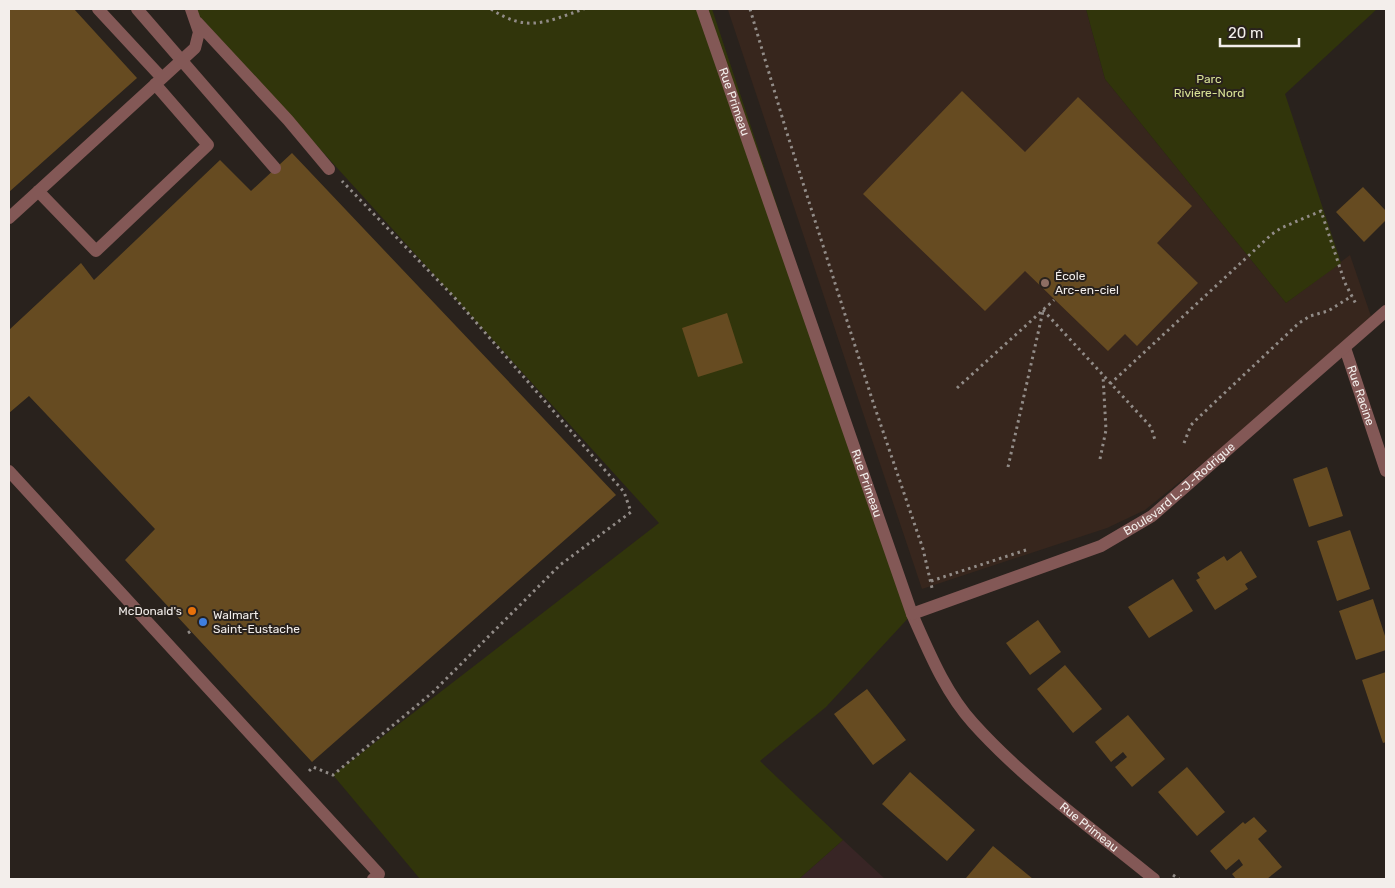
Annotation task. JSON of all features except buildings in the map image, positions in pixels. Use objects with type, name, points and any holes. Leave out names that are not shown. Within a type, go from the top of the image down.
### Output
[{"type":"street","points":[[38,191],[96,252],[208,145],[159,81],[98,9]]},
{"type":"street","points":[[137,9],[183,59],[276,168]]},
{"type":"street","points":[[190,9],[197,22],[288,120],[329,169]]},
{"type":"street","name":"Rue Primeau","points":[[702,9],[912,614],[939,673],[972,722],[1020,770],[1154,879]]},
{"type":"street","points":[[9,218],[195,48],[198,41],[197,22]]},
{"type":"street","name":"Boulevard L.-J.-Rodrigue","points":[[912,614],[1101,546],[1152,516],[1386,311]]},
{"type":"street","name":"Rue Racine","points":[[1345,348],[1386,471]]},
{"type":"street","points":[[9,471],[379,877]]},
{"type":"path","points":[[491,9],[508,20],[534,24],[584,9]]},
{"type":"path","points":[[750,9],[786,130],[928,567]]},
{"type":"path","points":[[313,767],[333,775],[433,692],[560,565],[632,512],[624,492],[460,304],[329,169]]},
{"type":"path","points":[[1110,384],[1272,234],[1281,228],[1321,211],[1345,283],[1357,306]]},
{"type":"path","points":[[1184,443],[1191,425],[1299,323],[1310,316],[1328,311],[1352,296]]},
{"type":"path","points":[[957,388],[1054,300]]},
{"type":"path","points":[[1043,310],[1151,427],[1155,440]]},
{"type":"path","points":[[1008,467],[1043,310]]},
{"type":"path","points":[[1100,459],[1106,430],[1103,375]]},
{"type":"path","points":[[931,580],[1034,547]]},
{"type":"shaded area","name":"École Arc-en-ciel","points":[[1086,9],[1105,79],[1286,303],[1350,255],[1374,325],[1145,510],[1107,528],[922,589],[728,10]]},
{"type":"shaded area","points":[[843,840],[885,879],[799,879]]},
{"type":"green space","points":[[193,9],[712,9],[912,614],[826,707],[760,761],[843,840],[799,879],[420,879],[333,775],[659,523]]},
{"type":"green space","name":"Parc Rivière-Nord","points":[[1086,9],[1377,9],[1285,94],[1341,263],[1286,303],[1105,79]]},
{"type":"place","name":"École Arc-en-ciel","points":[[1045,283]]},
{"type":"place","name":"McDonald's","points":[[192,611]]},
{"type":"place","name":"Walmart Saint-Eustache","points":[[203,622]]}]
